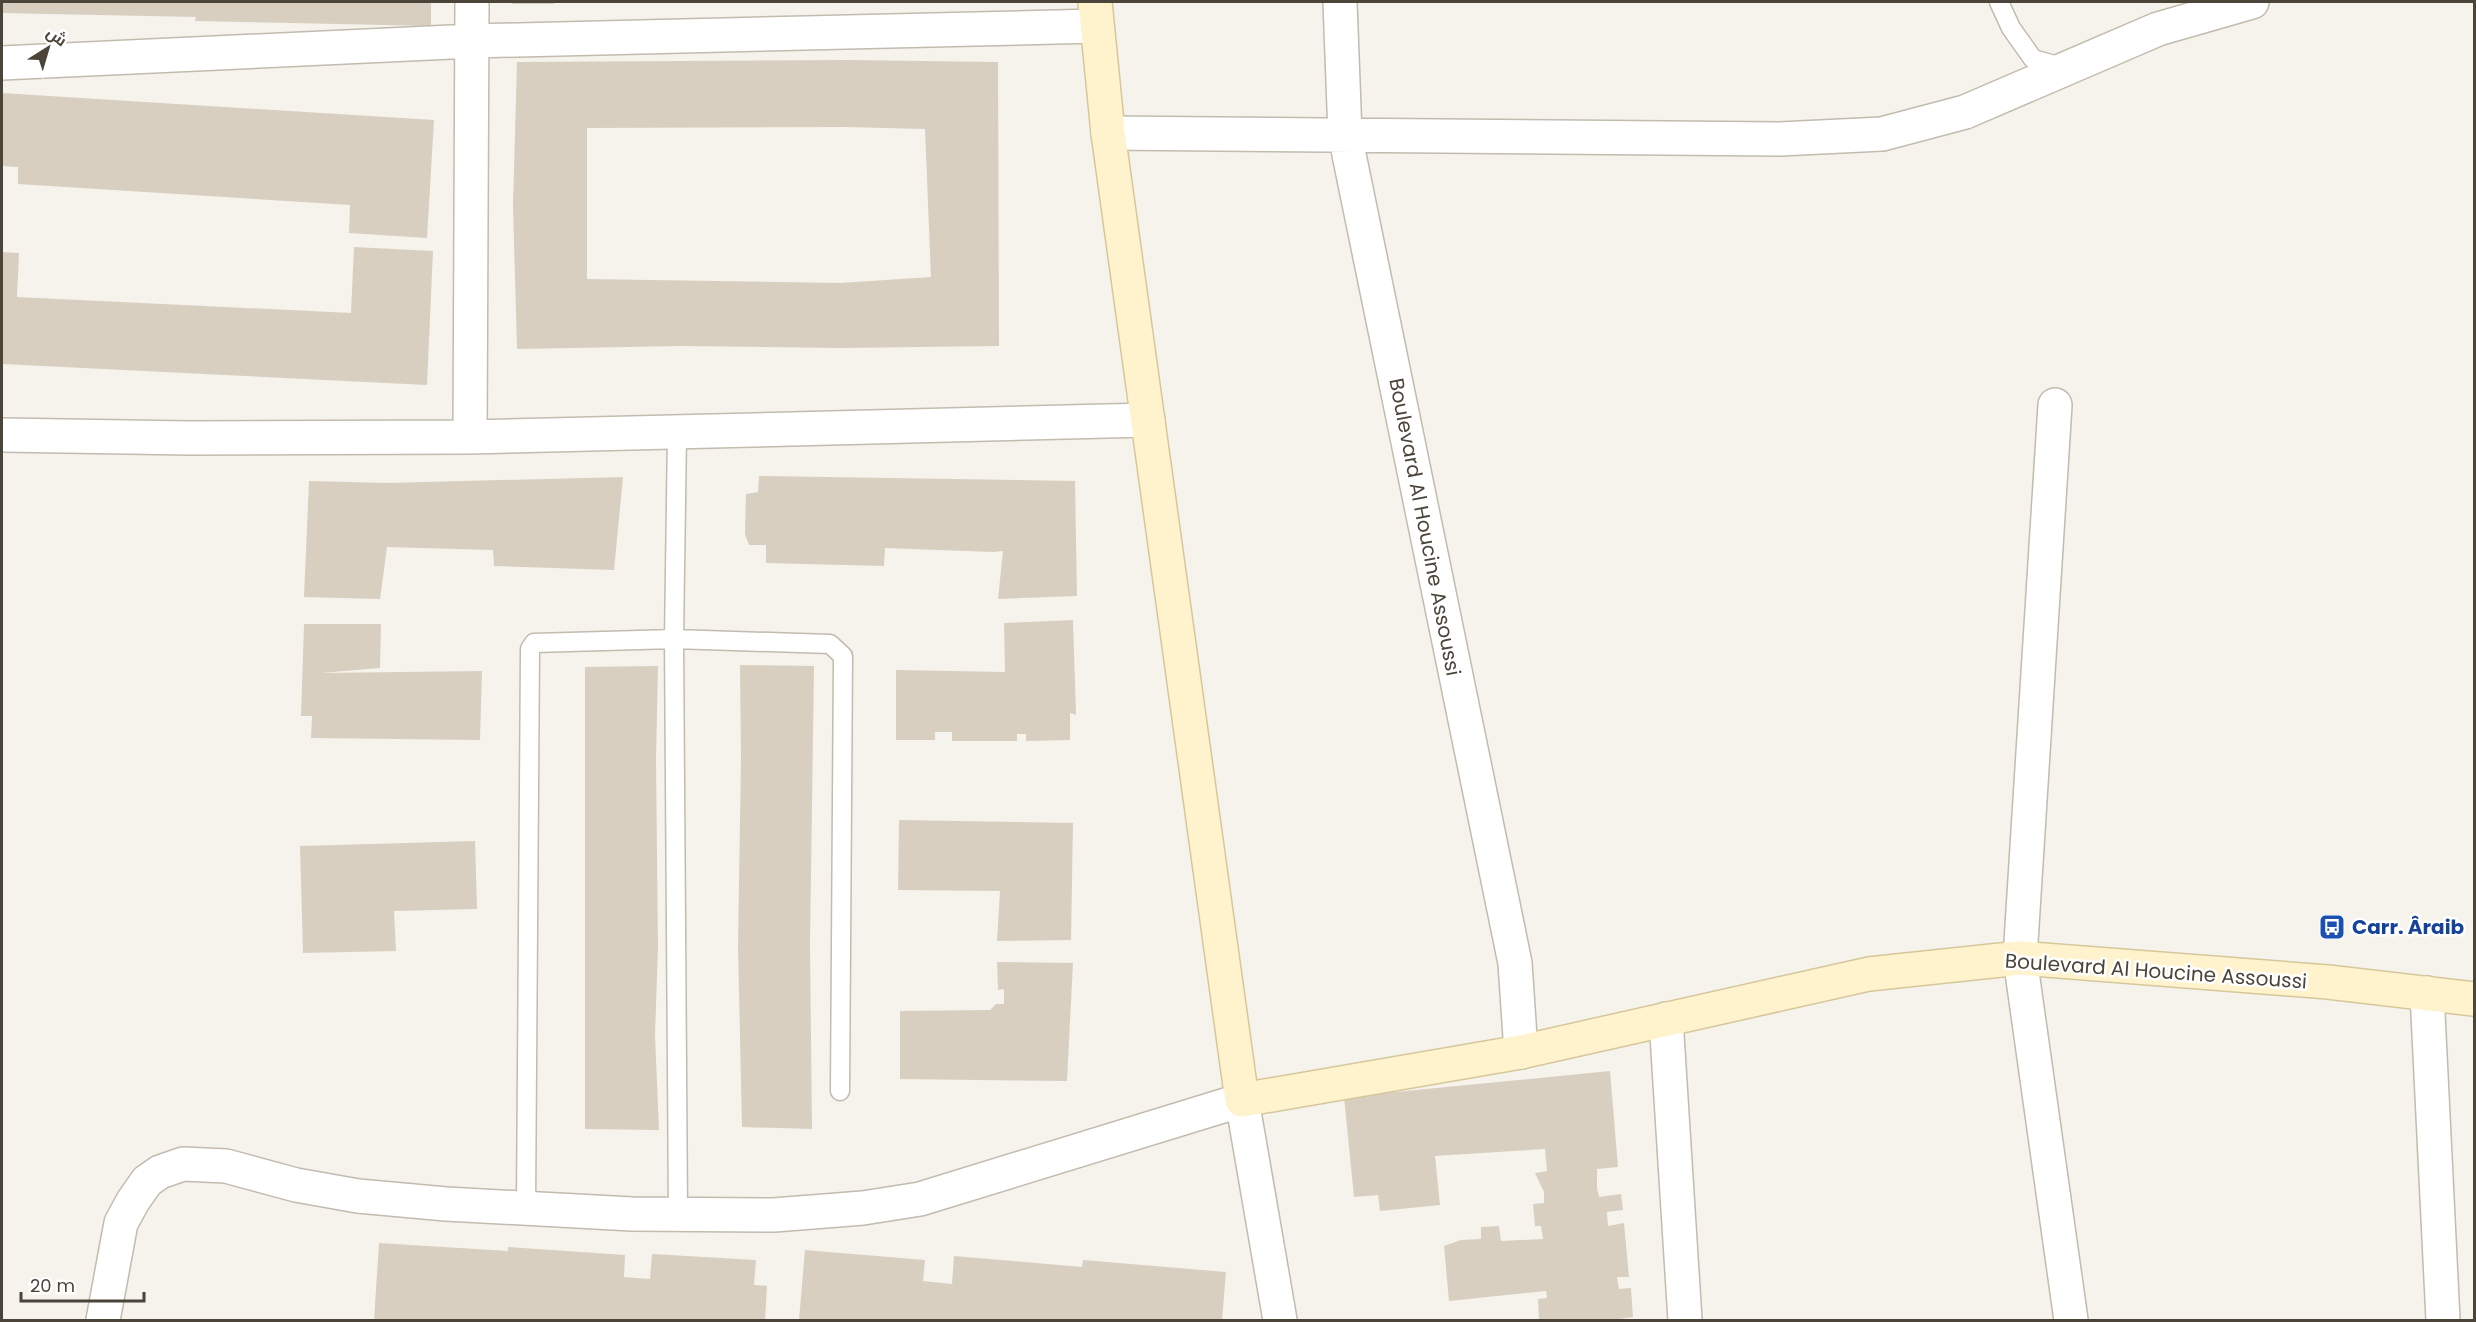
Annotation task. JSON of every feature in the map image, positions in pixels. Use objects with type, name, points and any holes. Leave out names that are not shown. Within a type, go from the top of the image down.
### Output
[{"type":"street","points":[[470,437],[472,2]]},
{"type":"street","name":"Boulevard Al Houcine Assoussi","points":[[1340,2],[1345,135],[1515,963],[1521,1052]]},
{"type":"street","points":[[1108,133],[1780,139],[1882,134],[1965,112],[2158,29],[2192,10],[2252,2]]},
{"type":"street","points":[[2,63],[1096,14],[1108,133],[1242,1100],[1280,1320]]},
{"type":"street","points":[[2055,405],[2020,958],[2071,1320]]},
{"type":"street","points":[[2,435],[189,438],[470,437],[1148,420]]},
{"type":"street","name":"Boulevard Al Houcine Assoussi","points":[[1242,1100],[1521,1052],[1869,974],[2020,958],[2328,982],[2475,999]]},
{"type":"street","points":[[2427,993],[2443,1320]]},
{"type":"street","points":[[1666,1020],[1685,1320]]},
{"type":"street","points":[[103,1320],[121,1223],[132,1201],[147,1181],[160,1172],[183,1164],[226,1166],[296,1185],[358,1196],[446,1204],[632,1214],[774,1215],[863,1208],[920,1199],[1242,1100]]},
{"type":"lane","points":[[1999,2],[2011,28],[2033,59],[2068,68]]},
{"type":"lane","points":[[677,433],[674,639],[678,1214]]},
{"type":"lane","points":[[526,1207],[530,649],[534,643],[674,639],[830,644],[843,656],[840,1091]]},
{"type":"building","points":[[2,2],[431,2],[431,26],[195,21],[196,17],[2,13]]},
{"type":"building","points":[[512,2],[554,2],[554,4],[512,4]]},
{"type":"building","points":[[847,60],[998,62],[999,346],[841,348],[681,346],[517,349],[513,205],[517,62]],"holes":[[[587,128],[925,129],[931,277],[840,283],[587,279]]]},
{"type":"building","points":[[2,93],[434,120],[427,238],[349,233],[350,205],[18,184],[18,167],[2,166]]},
{"type":"building","points":[[354,247],[433,251],[427,385],[2,364],[2,252],[19,253],[17,297],[351,313]]},
{"type":"building","points":[[759,476],[1075,481],[1077,596],[998,599],[1003,551],[885,548],[884,566],[766,563],[766,545],[749,545],[745,534],[746,494],[758,492]]},
{"type":"building","points":[[623,477],[614,570],[494,566],[493,550],[387,547],[380,599],[304,597],[309,481],[387,483]]},
{"type":"building","points":[[1073,620],[1076,715],[1070,713],[1070,740],[1026,741],[1026,734],[1017,734],[1017,741],[952,741],[952,732],[935,732],[935,740],[896,740],[896,670],[1005,672],[1004,623]]},
{"type":"building","points":[[304,624],[381,624],[380,668],[321,673],[482,671],[480,740],[311,738],[312,716],[301,716]]},
{"type":"building","points":[[740,665],[814,666],[810,944],[812,1129],[742,1127],[738,946]]},
{"type":"building","points":[[658,666],[656,759],[658,947],[655,1035],[659,1130],[585,1129],[585,667]]},
{"type":"building","points":[[899,820],[1073,823],[1071,940],[997,941],[1000,891],[898,890]]},
{"type":"building","points":[[475,841],[477,909],[394,911],[396,951],[303,953],[300,846]]},
{"type":"building","points":[[997,962],[1073,963],[1067,1081],[900,1079],[900,1011],[990,1010],[996,1004],[1004,1004],[1004,989],[998,990]]},
{"type":"building","points":[[1610,1071],[1618,1167],[1597,1169],[1597,1188],[1599,1197],[1621,1194],[1623,1210],[1607,1212],[1608,1226],[1624,1223],[1629,1277],[1617,1277],[1619,1289],[1631,1288],[1633,1317],[1612,1320],[1539,1320],[1538,1299],[1547,1298],[1546,1291],[1449,1301],[1444,1246],[1461,1240],[1481,1239],[1481,1227],[1499,1226],[1501,1241],[1543,1239],[1541,1226],[1535,1226],[1533,1204],[1544,1203],[1544,1192],[1535,1173],[1547,1171],[1545,1149],[1435,1156],[1440,1205],[1380,1211],[1378,1195],[1354,1197],[1344,1097]]},
{"type":"building","points":[[379,1243],[508,1251],[508,1247],[625,1255],[624,1277],[650,1279],[652,1254],[756,1260],[754,1285],[767,1286],[765,1320],[374,1320]]},
{"type":"building","points":[[805,1250],[925,1260],[923,1281],[952,1284],[954,1256],[1082,1267],[1083,1260],[1226,1272],[1222,1320],[799,1320]]},
{"type":"place","name":"Carr. Âraib","points":[[2332,927]]}]
